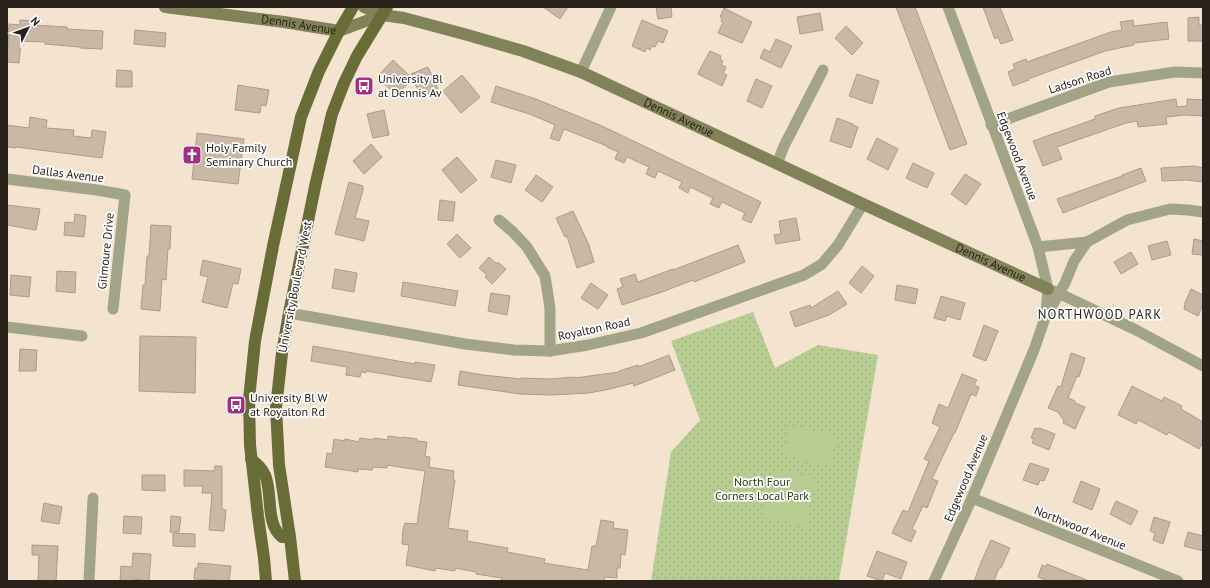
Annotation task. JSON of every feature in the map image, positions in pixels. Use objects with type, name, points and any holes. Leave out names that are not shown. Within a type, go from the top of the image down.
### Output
[{"type":"main road","points":[[266,581],[250,445],[249,399],[255,341],[273,246],[301,117],[319,71],[339,30],[354,7]]},
{"type":"main road","name":"University Boulevard West","points":[[295,581],[279,465],[276,408],[282,353],[316,182],[332,114],[344,83],[357,56],[384,11]]},
{"type":"main road","points":[[251,459],[261,468],[266,476],[272,518],[276,530],[282,537],[290,537]]},
{"type":"street","name":"Dennis Avenue","points":[[165,7],[194,8],[339,30],[384,11]]},
{"type":"street","name":"Dennis Avenue","points":[[364,7],[384,11],[523,51],[581,72],[1136,330],[1203,366]]},
{"type":"street","points":[[581,72],[611,7]]},
{"type":"street","name":"Edgewood Avenue","points":[[948,7],[1038,247],[1048,289],[1045,318]]},
{"type":"street","points":[[777,164],[784,146],[823,70]]},
{"type":"street","name":"Ladson Road","points":[[991,125],[1109,82],[1175,72],[1203,73]]},
{"type":"street","name":"Dallas Avenue","points":[[7,179],[125,195]]},
{"type":"street","name":"Gilmoure Drive","points":[[113,309],[125,195]]},
{"type":"street","name":"Royalton Road","points":[[289,313],[465,344],[514,350],[550,351],[588,346],[641,333],[804,275],[822,264],[838,245],[863,204]]},
{"type":"street","points":[[1038,247],[1087,242],[1127,220],[1170,209],[1203,212]]},
{"type":"street","points":[[499,220],[527,247],[545,276],[550,308],[550,351]]},
{"type":"street","name":"Edgewood Avenue","points":[[934,581],[972,498],[1034,350],[1045,318],[1059,294],[1074,261],[1087,242]]},
{"type":"street","points":[[7,328],[82,336]]},
{"type":"street","points":[[89,581],[94,498]]},
{"type":"street","name":"Northwood Avenue","points":[[972,498],[1178,581]]},
{"type":"green space","name":"North Four Corners Local Park","points":[[753,312],[775,368],[818,345],[878,355],[839,581],[651,581],[671,452],[700,420],[671,341]]},
{"type":"green space","points":[[790,426],[836,436],[831,465],[785,456]]},
{"type":"green space","points":[[773,470],[816,478],[812,499],[769,491]]},
{"type":"green space","points":[[768,497],[810,506],[807,526],[763,518]]},
{"type":"building","points":[[543,7],[568,7],[560,19]]},
{"type":"building","points":[[656,7],[671,7],[672,17],[658,19]]},
{"type":"building","points":[[896,7],[915,7],[967,144],[950,150]]},
{"type":"building","points":[[983,7],[1000,7],[1013,40],[1001,44],[998,37],[995,39]]},
{"type":"building","points":[[724,8],[752,22],[742,43],[718,33],[723,22],[721,21],[722,18],[720,17]]},
{"type":"building","points":[[820,13],[823,30],[800,34],[797,17]]},
{"type":"building","points":[[1199,17],[1199,25],[1203,25],[1203,41],[1188,41],[1188,18]]},
{"type":"building","points":[[20,20],[34,21],[34,25],[103,31],[102,49],[45,44],[45,42],[21,41],[19,63],[7,62],[9,24],[20,25]]},
{"type":"building","points":[[642,20],[668,31],[663,43],[658,41],[655,47],[652,46],[650,50],[647,48],[645,52],[632,46]]},
{"type":"building","points":[[1133,20],[1134,26],[1167,22],[1169,39],[1134,43],[1134,45],[1105,51],[1028,79],[1029,80],[1013,86],[1008,72],[1015,69],[1013,64],[1026,59],[1027,62],[1111,32],[1122,30],[1120,22]]},
{"type":"building","points":[[846,26],[863,43],[852,55],[835,38]]},
{"type":"building","points":[[135,30],[166,33],[165,47],[134,44]]},
{"type":"building","points":[[776,39],[792,46],[781,68],[760,58],[764,49],[770,52]]},
{"type":"building","points":[[710,51],[721,56],[720,59],[723,61],[721,65],[726,67],[723,73],[727,75],[722,86],[698,74]]},
{"type":"building","points":[[393,60],[413,79],[396,95],[377,77]]},
{"type":"building","points":[[428,67],[438,89],[421,97],[411,74]]},
{"type":"building","points":[[117,70],[132,71],[132,87],[116,87]]},
{"type":"building","points":[[857,74],[879,81],[872,104],[849,96]]},
{"type":"building","points":[[462,75],[480,97],[461,113],[443,91]]},
{"type":"building","points":[[756,79],[772,86],[762,108],[747,101]]},
{"type":"building","points":[[238,85],[269,90],[266,106],[261,105],[260,113],[235,110]]},
{"type":"building","points":[[496,86],[536,99],[602,126],[761,202],[751,223],[742,219],[745,213],[722,202],[719,208],[710,204],[713,198],[690,187],[688,193],[679,188],[682,182],[658,171],[655,178],[646,174],[649,167],[627,157],[624,163],[615,159],[618,152],[607,146],[564,129],[559,141],[550,138],[555,125],[532,115],[491,102]]},
{"type":"building","points":[[1176,99],[1177,107],[1187,106],[1187,99],[1203,100],[1203,116],[1185,115],[1166,117],[1167,124],[1138,127],[1137,121],[1126,123],[1057,147],[1062,159],[1043,166],[1033,141],[1095,119],[1095,116],[1119,108]]},
{"type":"building","points":[[384,110],[389,135],[373,138],[367,114]]},
{"type":"building","points":[[30,117],[47,120],[46,128],[74,130],[73,136],[91,138],[92,130],[106,132],[102,158],[7,147],[7,125],[29,128]]},
{"type":"building","points":[[837,118],[858,127],[851,148],[830,141]]},
{"type":"building","points":[[197,133],[244,139],[238,184],[192,179]]},
{"type":"building","points":[[877,138],[898,149],[888,170],[867,159]]},
{"type":"building","points":[[371,144],[382,157],[364,174],[353,161]]},
{"type":"building","points":[[457,157],[477,180],[461,193],[442,170]]},
{"type":"building","points":[[496,160],[516,165],[511,183],[491,177]]},
{"type":"building","points":[[913,163],[934,173],[927,188],[906,178]]},
{"type":"building","points":[[1194,166],[1203,168],[1203,182],[1187,180],[1162,181],[1161,168]]},
{"type":"building","points":[[1141,168],[1146,181],[1063,213],[1057,199]]},
{"type":"building","points":[[965,174],[981,184],[966,205],[951,194]]},
{"type":"building","points":[[536,175],[553,187],[542,202],[525,190]]},
{"type":"building","points":[[349,182],[363,186],[355,218],[369,221],[364,241],[335,234]]},
{"type":"building","points":[[440,200],[455,202],[453,221],[438,220]]},
{"type":"building","points":[[7,205],[40,209],[36,230],[7,225]]},
{"type":"building","points":[[573,211],[589,245],[594,262],[577,268],[567,236],[565,237],[556,218]]},
{"type":"building","points":[[75,214],[86,216],[84,237],[64,235],[65,222],[74,223]]},
{"type":"building","points":[[796,218],[800,240],[776,244],[774,235],[781,234],[779,221]]},
{"type":"building","points":[[151,225],[171,226],[166,280],[162,279],[160,311],[141,309],[143,285],[145,285],[147,256],[149,256]]},
{"type":"building","points":[[457,234],[471,248],[460,258],[447,244]]},
{"type":"building","points":[[1194,239],[1203,241],[1203,255],[1192,254]]},
{"type":"building","points":[[1167,241],[1171,255],[1152,260],[1148,246]]},
{"type":"building","points":[[738,245],[745,262],[694,282],[693,280],[622,305],[617,289],[623,287],[620,279],[635,274],[638,282]]},
{"type":"building","points":[[1131,252],[1138,264],[1121,274],[1114,262]]},
{"type":"building","points":[[489,257],[506,269],[492,284],[485,277],[487,275],[479,268]]},
{"type":"building","points":[[203,260],[241,269],[238,284],[233,283],[227,308],[202,302],[208,277],[200,275]]},
{"type":"building","points":[[862,266],[874,276],[861,293],[849,283]]},
{"type":"building","points":[[335,269],[357,273],[354,292],[332,288]]},
{"type":"building","points":[[57,271],[76,272],[75,293],[56,291]]},
{"type":"building","points":[[11,275],[31,277],[29,297],[10,295]]},
{"type":"building","points":[[403,282],[458,291],[455,306],[401,296]]},
{"type":"building","points":[[591,283],[608,295],[598,309],[581,298]]},
{"type":"building","points":[[897,285],[918,289],[915,304],[895,300]]},
{"type":"building","points":[[1191,289],[1203,295],[1203,305],[1198,316],[1184,309]]},
{"type":"building","points":[[838,291],[847,304],[829,315],[795,327],[790,312],[810,305],[811,308]]},
{"type":"building","points":[[491,293],[510,296],[507,315],[488,311]]},
{"type":"building","points":[[941,296],[965,303],[960,320],[947,316],[945,321],[934,318]]},
{"type":"building","points":[[984,325],[998,331],[986,361],[973,356]]},
{"type":"building","points":[[140,336],[196,337],[195,393],[139,391]]},
{"type":"building","points":[[313,346],[415,364],[415,362],[435,365],[431,382],[366,371],[366,373],[361,372],[360,377],[346,375],[347,367],[311,361]]},
{"type":"building","points":[[20,349],[37,350],[36,371],[19,371]]},
{"type":"building","points":[[1071,353],[1085,358],[1079,377],[1077,376],[1068,398],[1085,407],[1075,429],[1063,423],[1064,421],[1058,412],[1048,408],[1058,386],[1061,387]]},
{"type":"building","points":[[669,355],[675,370],[634,386],[633,383],[589,393],[551,395],[520,394],[458,385],[460,371],[521,379],[575,378],[619,372],[638,365],[638,367]]},
{"type":"building","points":[[962,374],[977,380],[974,385],[979,387],[976,396],[971,394],[955,433],[932,479],[938,481],[927,508],[923,506],[912,529],[916,531],[911,542],[892,533],[903,510],[908,512],[929,461],[924,459],[940,427],[932,423],[939,404],[948,408]]},
{"type":"building","points":[[1132,386],[1162,401],[1164,397],[1182,406],[1181,409],[1203,422],[1203,442],[1199,449],[1169,432],[1167,435],[1138,420],[1136,424],[1118,415]]},
{"type":"building","points":[[1035,428],[1055,434],[1049,450],[1032,443],[1034,439],[1031,438]]},
{"type":"building","points":[[388,436],[417,439],[417,441],[427,442],[425,456],[430,457],[429,467],[454,471],[453,480],[455,480],[448,528],[468,531],[467,541],[508,548],[507,552],[545,559],[544,563],[588,570],[592,546],[596,546],[601,520],[614,522],[613,528],[628,530],[625,555],[621,554],[620,568],[617,568],[617,578],[605,577],[604,581],[501,581],[502,578],[476,574],[476,572],[455,568],[455,571],[436,568],[435,571],[406,565],[409,545],[402,544],[403,529],[405,523],[417,524],[425,471],[387,465],[387,468],[373,467],[372,470],[358,469],[358,472],[325,467],[327,453],[332,454],[334,439],[344,441],[345,439],[359,442],[360,438],[388,440]]},
{"type":"building","points":[[1030,463],[1049,469],[1044,481],[1040,480],[1038,485],[1023,480]]},
{"type":"building","points":[[215,466],[222,466],[222,509],[226,510],[224,531],[209,530],[212,493],[202,493],[203,486],[184,486],[184,470],[214,471]]},
{"type":"building","points":[[142,475],[165,475],[165,491],[142,490]]},
{"type":"building","points":[[1081,481],[1100,489],[1092,510],[1073,502]]},
{"type":"building","points":[[1116,501],[1138,511],[1131,525],[1110,514]]},
{"type":"building","points":[[44,503],[62,507],[59,524],[41,521]]},
{"type":"building","points":[[124,516],[142,517],[141,534],[123,533]]},
{"type":"building","points":[[171,516],[181,517],[179,532],[170,532]]},
{"type":"building","points":[[1154,517],[1170,522],[1163,544],[1153,540],[1155,533],[1150,531]]},
{"type":"building","points":[[1188,532],[1203,536],[1203,551],[1184,546]]},
{"type":"building","points":[[173,533],[195,534],[195,547],[173,546]]},
{"type":"building","points":[[991,540],[1010,548],[994,581],[974,581],[982,560]]},
{"type":"building","points":[[32,545],[58,546],[56,581],[38,581],[39,555],[32,555]]},
{"type":"building","points":[[877,551],[907,562],[901,579],[885,573],[882,581],[867,576]]},
{"type":"building","points":[[133,553],[151,554],[149,581],[134,579],[133,581],[120,581],[121,566],[132,567]]},
{"type":"building","points":[[198,563],[231,566],[229,581],[194,579],[195,568],[198,568]]},
{"type":"building","points":[[1047,564],[1089,581],[1048,581],[1038,577],[1042,565],[1046,567]]},
{"type":"place","name":"University Bl at Dennis Av","points":[[364,86]]},
{"type":"place","name":"Holy Family Seminary Church","points":[[192,155]]},
{"type":"place","name":"University Bl W at Royalton Rd","points":[[236,405]]},
{"type":"district","name":"NORTHWOOD PARK","points":[[1100,314]]}]
